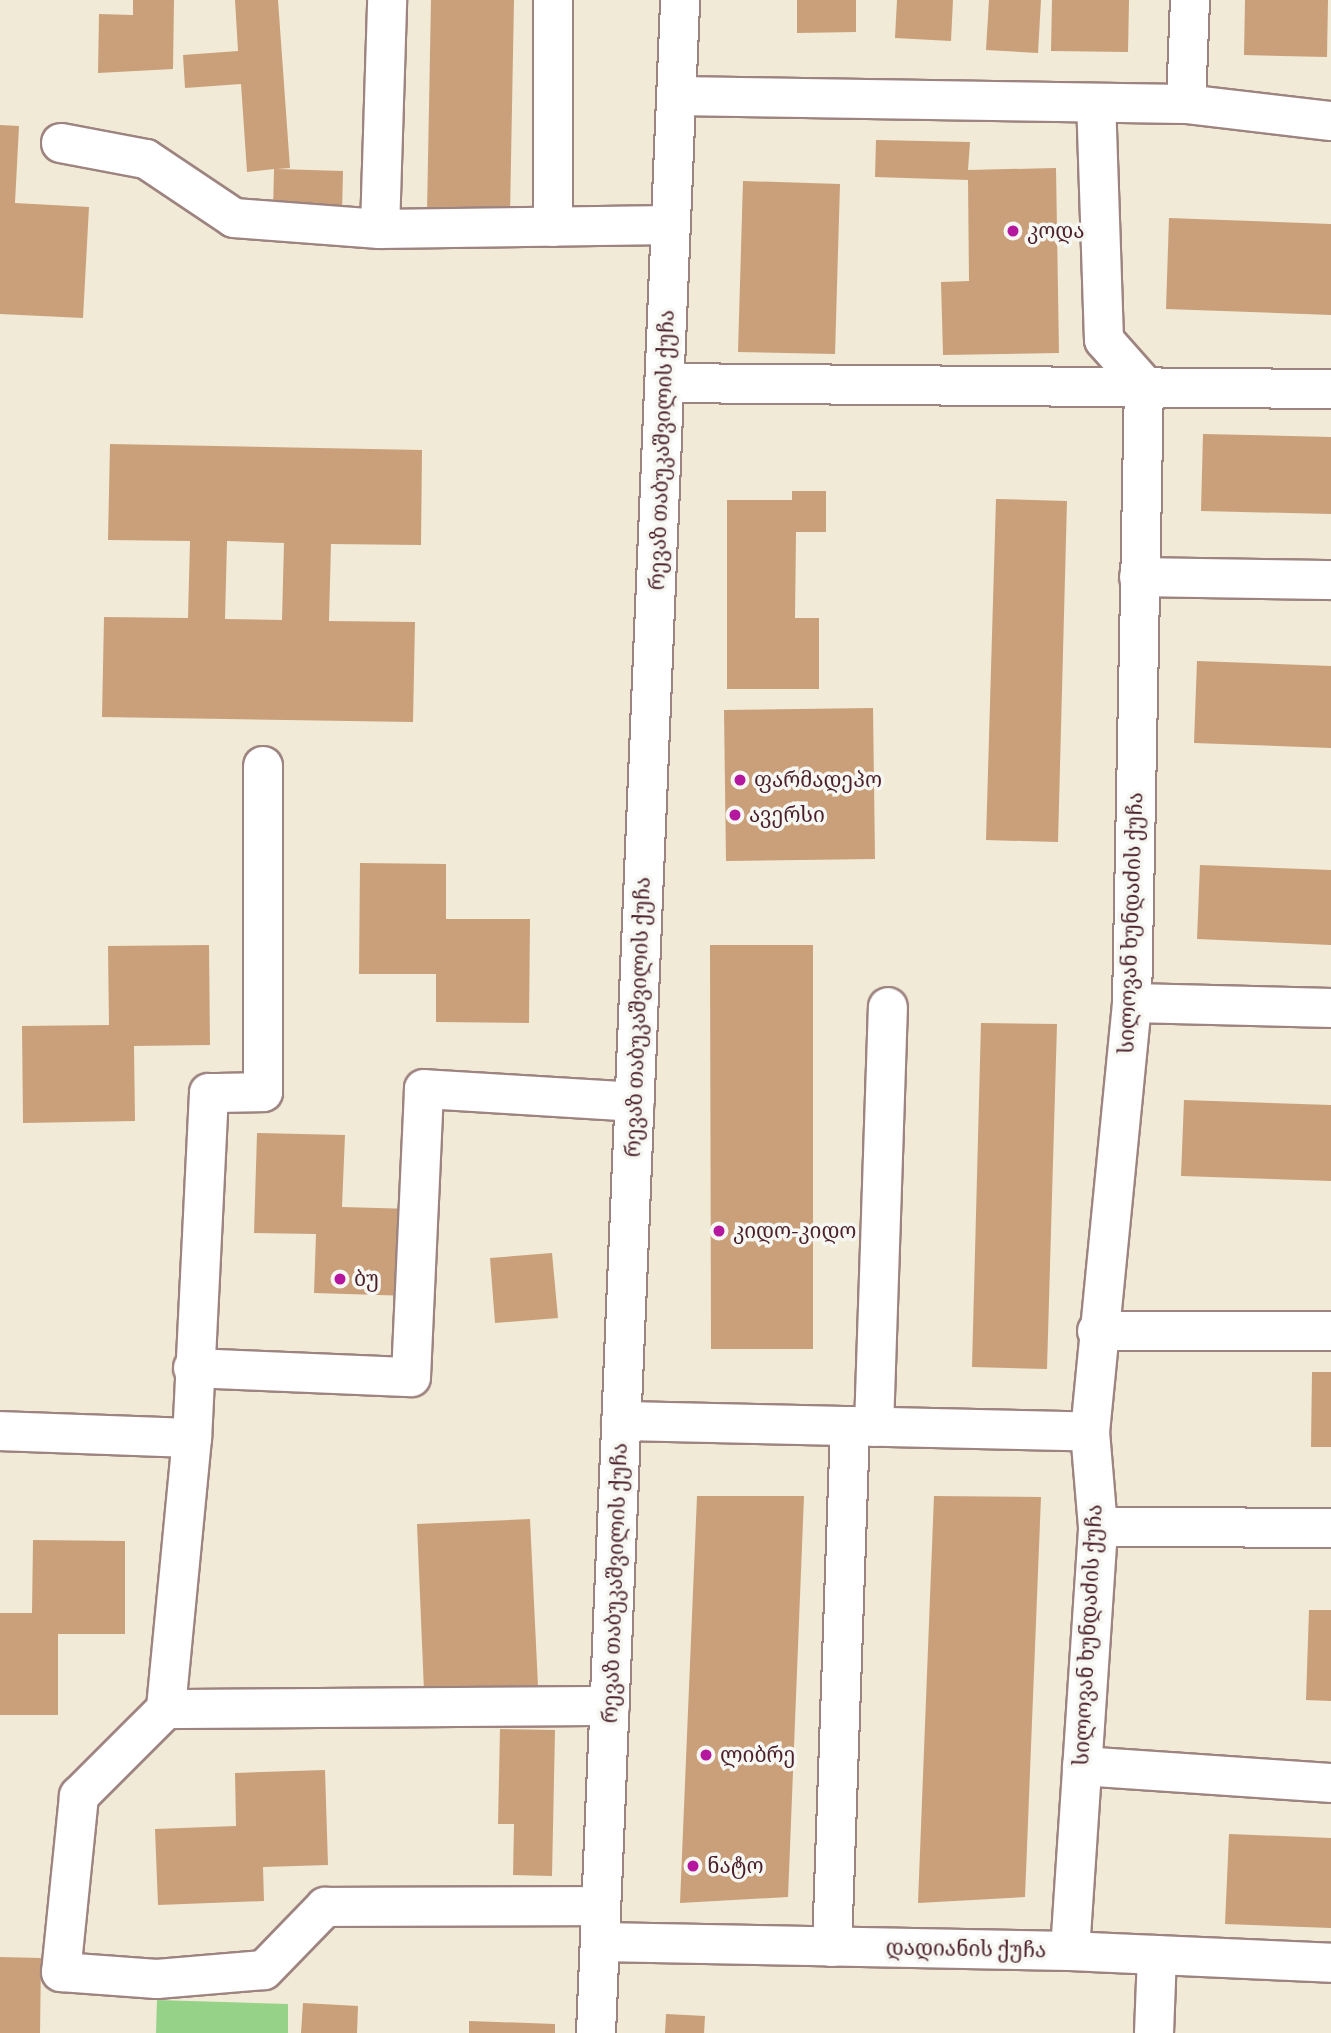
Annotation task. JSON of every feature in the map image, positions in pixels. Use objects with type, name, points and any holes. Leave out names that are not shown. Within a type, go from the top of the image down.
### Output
[{"type":"street","points":[[380,229],[387,0]]},
{"type":"street","points":[[553,0],[553,227]]},
{"type":"street","name":"რევაზ თაბუკაშვილის ქუჩა","points":[[596,2033],[680,0]]},
{"type":"street","points":[[1186,104],[1190,0]]},
{"type":"street","points":[[676,96],[1186,104],[1331,121]]},
{"type":"street","points":[[1096,103],[1104,340],[1144,385]]},
{"type":"street","points":[[61,143],[146,159],[234,218],[380,229],[671,225]]},
{"type":"street","points":[[664,383],[1144,385],[1331,389]]},
{"type":"street","name":"სილოვან ხუნდაძის ქუჩა","points":[[1070,1951],[1098,1527],[1090,1432],[1097,1331],[1132,1003],[1144,385]]},
{"type":"street","points":[[1139,577],[1331,580]]},
{"type":"street","points":[[263,766],[262,1092],[209,1093],[193,1368],[192,1438],[166,1709],[610,1706]]},
{"type":"street","points":[[1132,1003],[1331,1008]]},
{"type":"street","points":[[832,1947],[888,1006]]},
{"type":"street","points":[[193,1368],[411,1377],[424,1089],[635,1102]]},
{"type":"street","points":[[1097,1331],[1331,1331]]},
{"type":"street","points":[[621,1421],[1090,1432]]},
{"type":"street","points":[[0,1431],[192,1438]]},
{"type":"street","points":[[1098,1527],[1331,1528]]},
{"type":"street","name":"დადიანის ქუჩა","points":[[166,1709],[79,1796],[61,1972],[157,1979],[264,1970],[325,1907],[601,1924],[832,1947],[1070,1951],[1331,1963]]},
{"type":"street","points":[[1082,1766],[1331,1783]]},
{"type":"street","points":[[1154,2033],[1157,1955]]},
{"type":"green space","points":[[157,2000],[288,2004],[288,2033],[156,2033]]},
{"type":"building","points":[[133,0],[174,0],[173,69],[98,73],[99,14],[133,15]]},
{"type":"building","points":[[235,0],[278,0],[290,168],[277,169],[343,171],[342,214],[273,212],[274,169],[247,172],[241,84],[185,88],[183,55],[238,51]]},
{"type":"building","points":[[431,0],[514,0],[510,214],[427,213]]},
{"type":"building","points":[[797,0],[856,0],[856,32],[797,33]]},
{"type":"building","points":[[897,0],[953,0],[951,41],[895,38]]},
{"type":"building","points":[[989,0],[1041,0],[1038,53],[986,50]]},
{"type":"building","points":[[1052,0],[1129,0],[1128,52],[1051,51]]},
{"type":"building","points":[[1245,0],[1328,0],[1327,57],[1244,55]]},
{"type":"building","points":[[0,125],[19,126],[15,203],[89,207],[83,318],[0,314]]},
{"type":"building","name":"კოდა","points":[[876,140],[970,142],[968,170],[1056,168],[1059,353],[943,355],[941,282],[969,281],[968,180],[875,177]]},
{"type":"building","points":[[743,181],[840,184],[835,354],[738,352]]},
{"type":"building","points":[[1169,218],[1331,224],[1331,315],[1166,309]]},
{"type":"building","points":[[1203,434],[1331,437],[1331,514],[1201,511]]},
{"type":"building","points":[[110,444],[422,450],[421,545],[331,544],[329,621],[415,622],[413,722],[102,717],[104,617],[188,618],[190,541],[108,540]],"holes":[[[227,541],[284,543],[282,620],[225,619]]]},
{"type":"building","points":[[792,491],[826,491],[826,532],[796,532],[795,618],[819,618],[819,689],[727,689],[727,500],[792,500]]},
{"type":"building","points":[[996,499],[1067,501],[1058,842],[986,840]]},
{"type":"building","points":[[1197,661],[1331,666],[1331,748],[1194,743]]},
{"type":"building","points":[[873,708],[875,859],[726,861],[724,710]]},
{"type":"building","points":[[360,863],[446,864],[446,919],[530,919],[529,1023],[436,1022],[436,974],[359,974]]},
{"type":"building","points":[[1200,865],[1331,870],[1331,945],[1197,939]]},
{"type":"building","points":[[209,945],[210,1045],[134,1046],[135,1121],[23,1123],[22,1026],[109,1025],[108,946]]},
{"type":"building","points":[[710,945],[813,945],[813,1349],[711,1349]]},
{"type":"building","points":[[981,1023],[1057,1024],[1047,1369],[972,1367]]},
{"type":"building","points":[[1184,1100],[1331,1105],[1331,1181],[1181,1176]]},
{"type":"building","points":[[257,1133],[345,1135],[342,1207],[413,1209],[410,1296],[314,1293],[316,1234],[254,1233]]},
{"type":"building","points":[[552,1253],[558,1318],[495,1323],[490,1258]]},
{"type":"building","points":[[1312,1372],[1331,1372],[1331,1447],[1311,1447]]},
{"type":"building","points":[[697,1496],[804,1496],[788,1897],[680,1903]]},
{"type":"building","points":[[934,1496],[1041,1497],[1025,1897],[918,1903]]},
{"type":"building","points":[[530,1519],[538,1686],[424,1691],[417,1524]]},
{"type":"building","points":[[33,1540],[125,1541],[125,1634],[58,1634],[58,1715],[0,1715],[0,1613],[32,1613]]},
{"type":"building","points":[[1309,1610],[1331,1610],[1331,1701],[1306,1700]]},
{"type":"building","points":[[500,1729],[555,1730],[552,1876],[513,1875],[514,1824],[498,1824]]},
{"type":"building","points":[[325,1770],[328,1865],[263,1867],[264,1901],[158,1905],[155,1829],[236,1826],[235,1773]]},
{"type":"building","points":[[1229,1834],[1331,1838],[1331,1928],[1225,1924]]},
{"type":"building","points":[[0,1957],[41,1958],[40,2033],[0,2033]]},
{"type":"building","points":[[303,2003],[358,2006],[357,2033],[301,2033]]},
{"type":"building","points":[[666,2014],[705,2016],[704,2033],[665,2033]]},
{"type":"building","points":[[469,2021],[555,2024],[555,2033],[469,2033]]},
{"type":"place","name":"კოდა","points":[[1013,231]]},
{"type":"place","name":"ფარმადეპო","points":[[740,780]]},
{"type":"place","name":"ავერსი","points":[[735,815]]},
{"type":"place","name":"კიდო-კიდო","points":[[719,1231]]},
{"type":"place","name":"ბუ","points":[[340,1279]]},
{"type":"place","name":"ლიბრე","points":[[706,1755]]},
{"type":"place","name":"ნატო","points":[[693,1866]]}]
